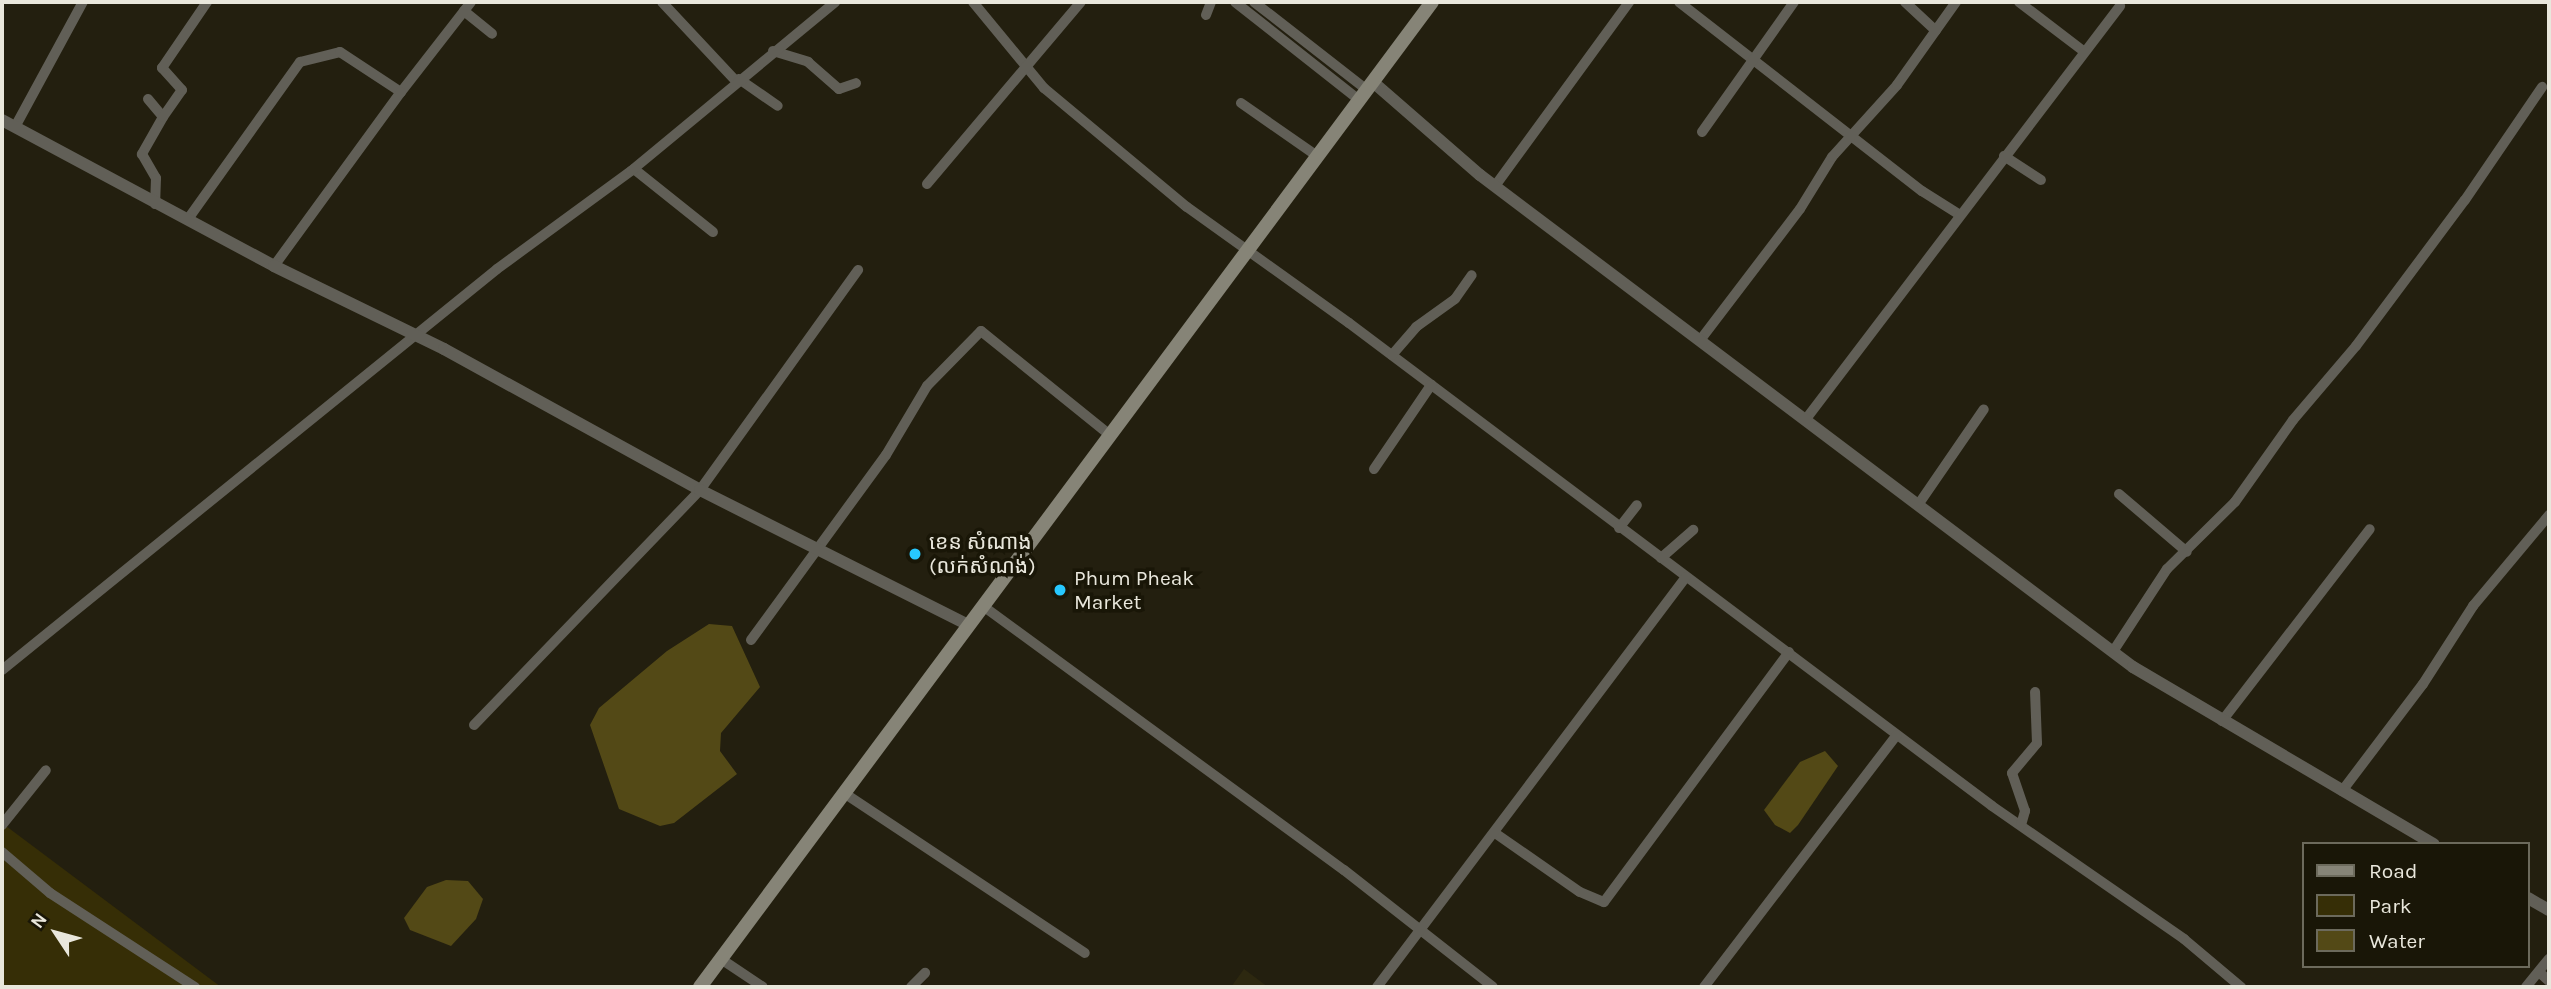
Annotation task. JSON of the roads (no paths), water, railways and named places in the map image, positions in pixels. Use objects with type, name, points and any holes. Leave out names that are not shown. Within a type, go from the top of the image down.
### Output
[{"type":"main road","points":[[700,987],[1432,2]]},
{"type":"street","points":[[83,2],[6,126],[274,266],[416,336],[700,490],[969,625]]},
{"type":"street","points":[[155,204],[156,178],[142,154],[182,90],[162,68],[207,2]]},
{"type":"street","points":[[274,266],[401,92],[471,2]]},
{"type":"street","points":[[662,2],[738,80],[778,106]]},
{"type":"street","points":[[2,670],[497,269],[634,169],[835,2]]},
{"type":"street","points":[[973,2],[1044,88],[1187,207],[1392,355],[1619,528],[1897,734],[2173,931],[2237,986]]},
{"type":"street","points":[[927,184],[1081,2]]},
{"type":"street","points":[[1206,15],[1212,2]]},
{"type":"street","points":[[1236,2],[1366,91]]},
{"type":"street","points":[[1254,2],[1366,91],[1701,339],[2133,667],[2431,842]]},
{"type":"street","points":[[1494,186],[1629,2]]},
{"type":"street","points":[[1679,2],[1753,61],[1855,135],[1922,191],[1960,215]]},
{"type":"street","points":[[1702,132],[1794,2]]},
{"type":"street","points":[[1905,2],[1936,31]]},
{"type":"street","points":[[1941,2],[1948,14]]},
{"type":"street","points":[[1701,339],[1800,209],[1816,177],[1855,135],[1956,2]]},
{"type":"street","points":[[2019,2],[2082,50]]},
{"type":"street","points":[[1806,418],[1922,272],[1960,215],[2082,50],[2120,6]]},
{"type":"street","points":[[464,11],[492,34]]},
{"type":"street","points":[[773,51],[808,62],[839,89],[856,83]]},
{"type":"street","points":[[188,219],[300,62],[340,52],[401,92]]},
{"type":"street","points":[[2114,650],[2161,577],[2235,502],[2293,420],[2356,346],[2465,200],[2542,87]]},
{"type":"street","points":[[148,99],[163,117]]},
{"type":"street","points":[[1241,103],[1317,156]]},
{"type":"street","points":[[2004,156],[2041,180]]},
{"type":"street","points":[[634,169],[713,232]]},
{"type":"street","points":[[474,724],[700,490],[858,270]]},
{"type":"street","points":[[1392,355],[1416,327],[1455,299],[1472,275]]},
{"type":"street","points":[[751,639],[820,551],[886,456],[917,399],[981,331],[1110,435]]},
{"type":"street","points":[[1374,469],[1431,385]]},
{"type":"street","points":[[1918,505],[1984,409]]},
{"type":"street","points":[[2119,494],[2187,552]]},
{"type":"street","points":[[1619,528],[1637,505]]},
{"type":"street","points":[[2342,791],[2423,684],[2473,606],[2549,515]]},
{"type":"street","points":[[2222,721],[2370,529]]},
{"type":"street","points":[[1661,558],[1693,530]]},
{"type":"street","points":[[1377,987],[1686,577]]},
{"type":"street","points":[[983,606],[1493,987]]},
{"type":"street","points":[[1495,833],[1580,892],[1604,902],[1788,652]]},
{"type":"street","points":[[2021,825],[2025,811],[2012,773],[2037,743],[2035,692]]},
{"type":"street","points":[[1704,987],[1897,734]]},
{"type":"street","points":[[2,825],[46,770]]},
{"type":"street","points":[[844,793],[1085,953]]},
{"type":"street","points":[[2,852],[60,900],[195,987]]},
{"type":"street","points":[[2530,899],[2549,910]]},
{"type":"street","points":[[720,959],[763,987]]},
{"type":"street","points":[[2526,987],[2549,959]]},
{"type":"street","points":[[2539,972],[2549,981]]},
{"type":"street","points":[[911,987],[925,973]]},
{"type":"water","points":[[709,624],[732,626],[760,687],[721,733],[720,751],[737,774],[674,823],[660,826],[619,809],[590,725],[599,708],[667,651]]},
{"type":"water","points":[[1825,751],[1838,766],[1790,833],[1775,825],[1764,810],[1800,762]]},
{"type":"water","points":[[446,880],[468,881],[483,899],[476,919],[451,946],[410,930],[404,918],[427,887]]},
{"type":"place","name":"ខេន សំណាង (លក់សំណង់)","points":[[915,554]]},
{"type":"place","name":"Phum Pheak Market","points":[[1060,590]]}]
